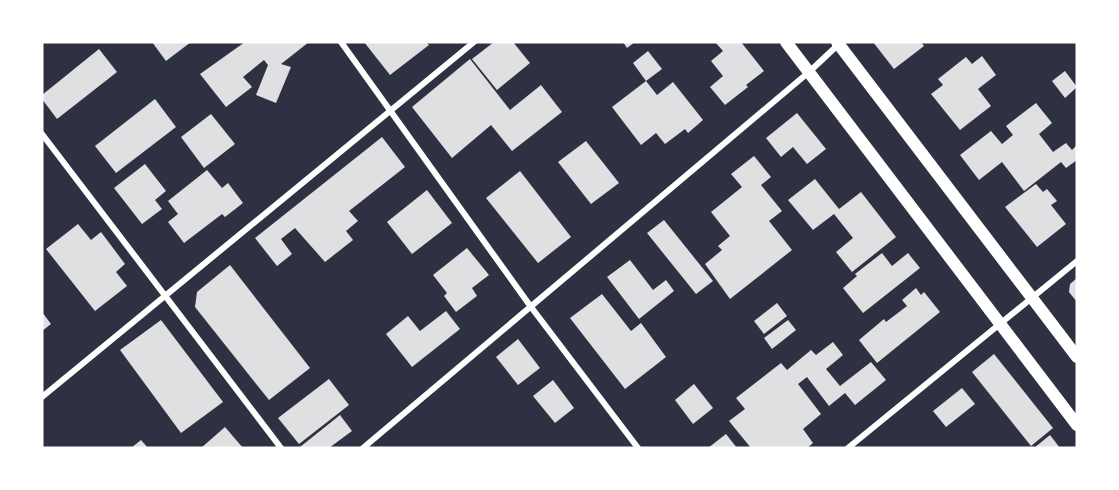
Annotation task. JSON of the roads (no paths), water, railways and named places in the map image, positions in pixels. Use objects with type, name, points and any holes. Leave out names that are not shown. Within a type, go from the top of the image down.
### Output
[{"type":"main road","points":[[786,42],[1077,425]]},
{"type":"main road","points":[[839,43],[1077,357]]},
{"type":"street","points":[[341,42],[531,307],[638,448]]},
{"type":"street","points":[[42,397],[474,42]]},
{"type":"street","points":[[363,448],[809,72],[839,43]]},
{"type":"street","points":[[42,134],[281,448]]},
{"type":"street","points":[[848,448],[1077,261]]}]
